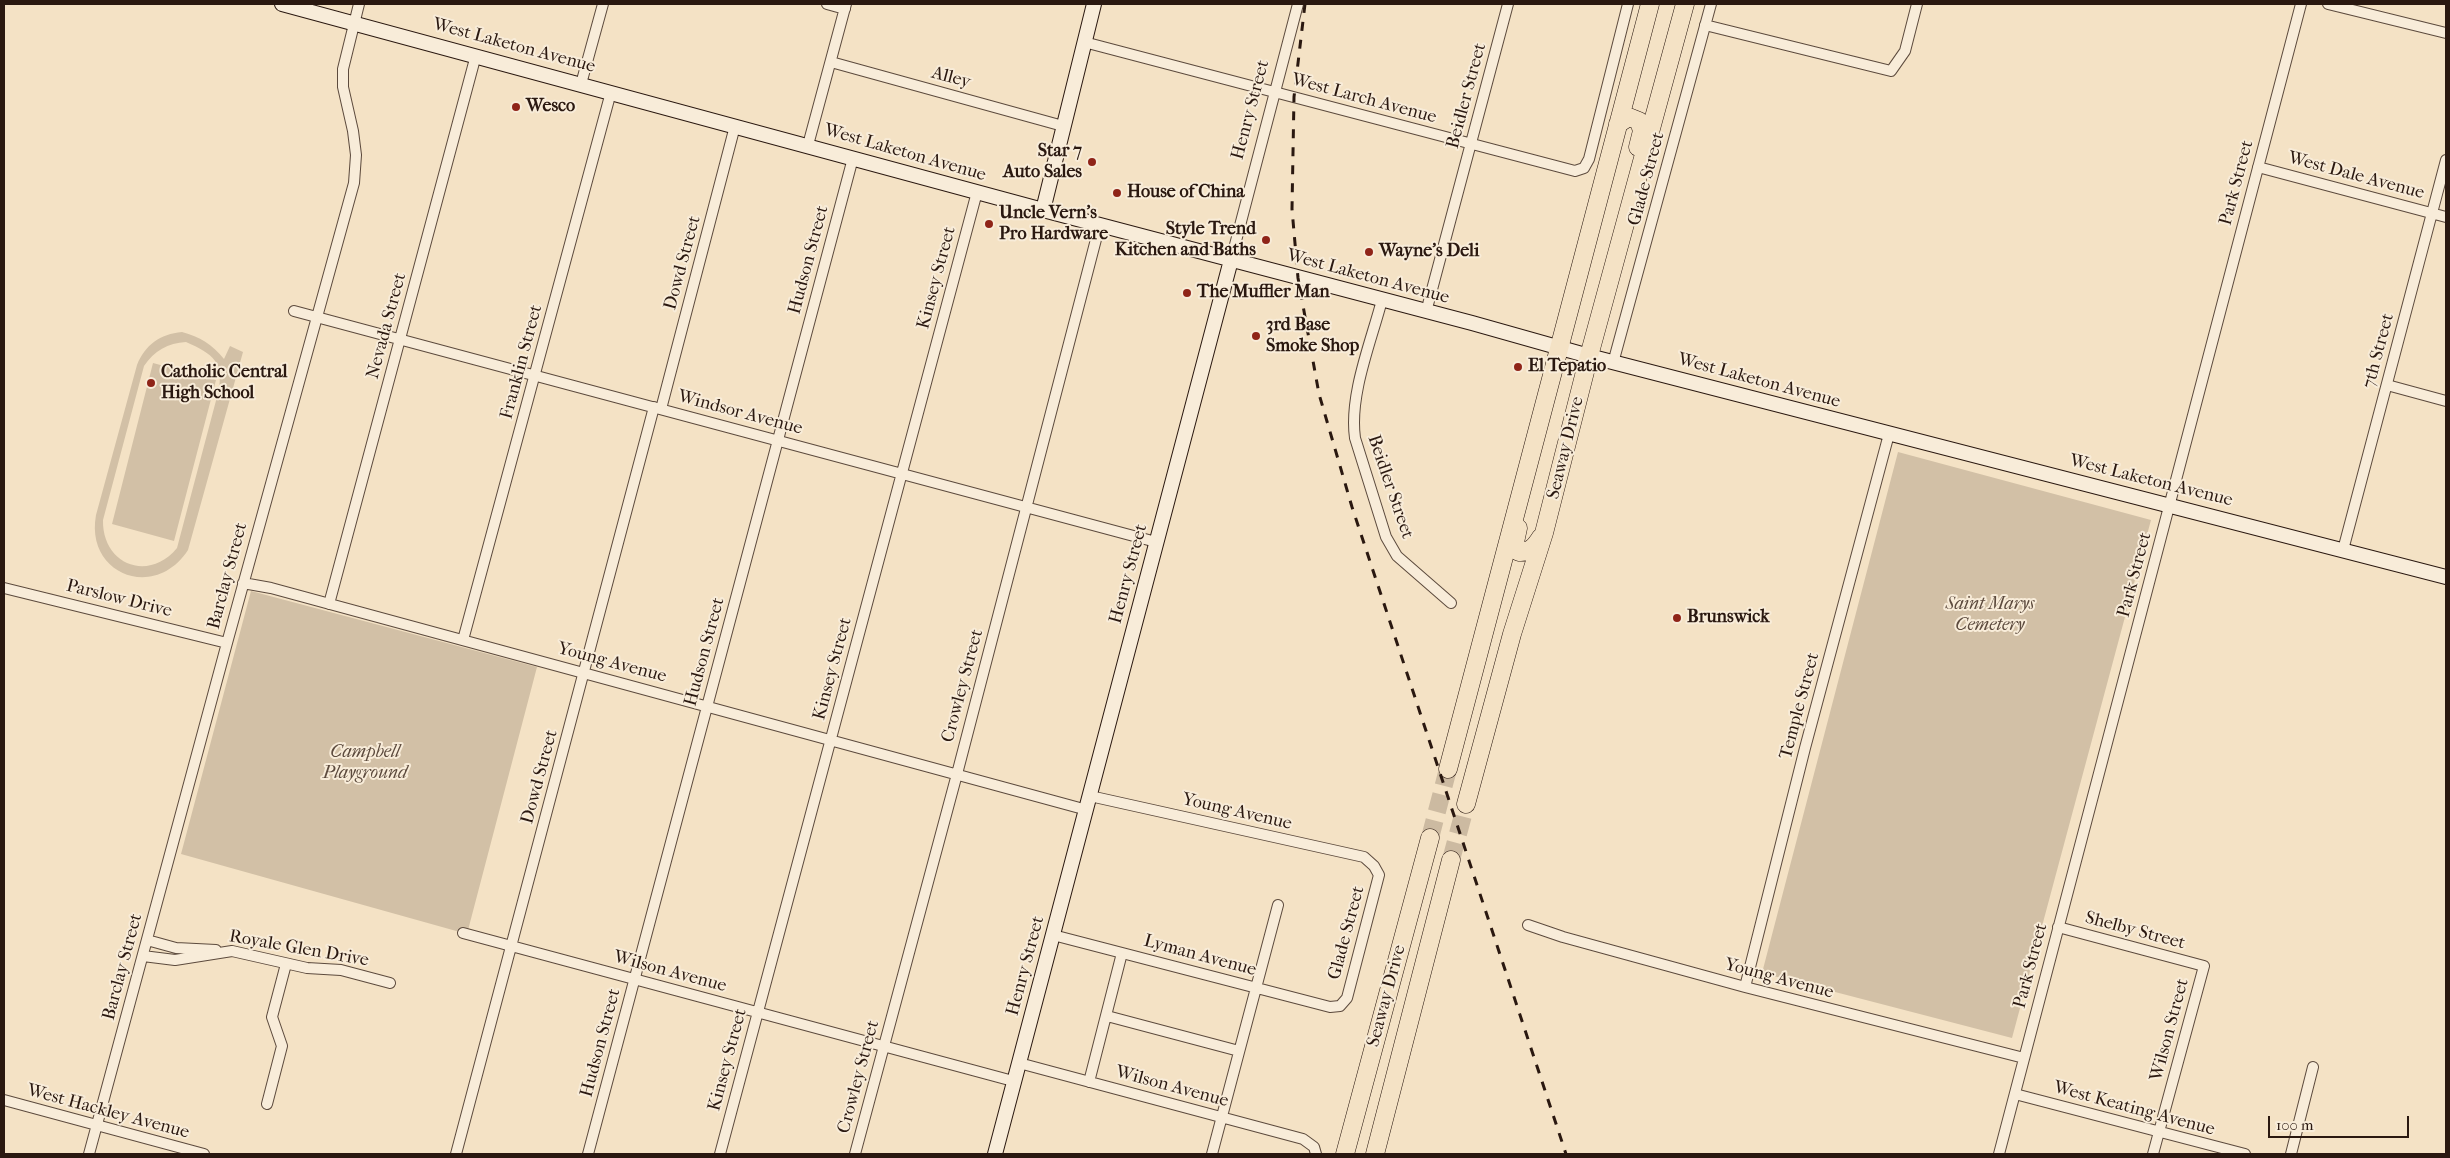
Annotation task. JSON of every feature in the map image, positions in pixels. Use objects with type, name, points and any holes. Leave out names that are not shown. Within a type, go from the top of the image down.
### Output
[{"type":"highway","name":"Seaway Drive","points":[[1448,768],[1558,346],[1650,4]]},
{"type":"highway","name":"Seaway Drive","points":[[1466,804],[1512,634],[1544,533],[1589,356],[1685,4]]},
{"type":"highway","points":[[1596,333],[1592,317],[1642,131],[1639,121],[1633,117],[1625,118],[1618,124]]},
{"type":"highway","points":[[1544,533],[1538,544],[1528,551],[1520,552],[1516,548],[1515,542],[1520,520],[1555,387],[1552,369]]},
{"type":"highway","name":"Seaway Drive","points":[[1345,1154],[1430,838]]},
{"type":"highway","name":"Seaway Drive","points":[[1375,1154],[1451,860]]},
{"type":"main road","name":"West Laketon Avenue","points":[[282,4],[1043,210],[1558,346],[1613,363],[2170,504],[2446,577]]},
{"type":"main road","points":[[1043,210],[1094,4]]},
{"type":"main road","name":"Henry Street","points":[[994,1154],[1231,260]]},
{"type":"street","name":"Barclay Street","points":[[90,1154],[315,318],[354,183],[356,155],[353,131],[343,87],[346,52],[359,4]]},
{"type":"street","points":[[582,84],[603,4]]},
{"type":"street","points":[[808,145],[846,6],[827,4]]},
{"type":"street","name":"Henry Street","points":[[1231,260],[1298,4]]},
{"type":"street","name":"Beidler Street","points":[[1426,312],[1508,4]]},
{"type":"street","name":"West Larch Avenue","points":[[1084,42],[1572,171],[1579,171],[1584,168],[1589,159],[1628,4]]},
{"type":"street","name":"Glade Street","points":[[1613,363],[1710,4]]},
{"type":"street","points":[[1705,26],[1891,72],[1905,51],[1917,4]]},
{"type":"street","name":"Park Street","points":[[1999,1154],[2301,4]]},
{"type":"street","points":[[2328,4],[2446,33]]},
{"type":"street","name":"Nevada Street","points":[[329,604],[476,55]]},
{"type":"street","name":"Alley","points":[[831,62],[1063,126]]},
{"type":"street","name":"Franklin Street","points":[[463,640],[611,92]]},
{"type":"street","name":"Dowd Street","points":[[456,1154],[584,673],[735,126]]},
{"type":"street","name":"Hudson Street","points":[[588,1154],[853,158]]},
{"type":"street","name":"7th Street","points":[[2343,550],[2446,160]]},
{"type":"street","name":"West Dale Avenue","points":[[2258,167],[2446,217]]},
{"type":"street","name":"Kinsey Street","points":[[720,1154],[977,192]]},
{"type":"street","name":"Crowley Street","points":[[855,1154],[957,774],[1100,224]]},
{"type":"street","name":"Beidler Street","points":[[1382,300],[1357,395],[1353,420],[1355,438],[1386,537],[1397,556],[1451,603]]},
{"type":"street","name":"Windsor Avenue","points":[[294,311],[399,341],[778,440],[1156,542]]},
{"type":"street","points":[[2387,385],[2446,401]]},
{"type":"street","name":"Temple Street","points":[[1745,987],[1889,434]]},
{"type":"street","name":"Young Avenue","points":[[243,583],[329,604],[957,774],[1088,803],[1364,857],[1374,866]]},
{"type":"street","name":"Parslow Drive","points":[[4,588],[227,642]]},
{"type":"street","name":"Glade Street","points":[[1340,1006],[1347,998],[1379,875],[1374,866]]},
{"type":"street","points":[[1212,1154],[1278,905]]},
{"type":"street","name":"Young Avenue","points":[[1528,925],[1563,937],[1745,987],[2024,1058]]},
{"type":"street","name":"Shelby Street","points":[[2058,927],[2204,966]]},
{"type":"street","name":"Wilson Avenue","points":[[463,933],[1014,1082]]},
{"type":"street","name":"Lyman Avenue","points":[[1053,935],[1330,1007],[1340,1006]]},
{"type":"street","points":[[147,940],[176,948],[220,951]]},
{"type":"street","name":"Royale Glen Drive","points":[[143,956],[175,960],[220,951],[249,954],[286,964],[342,970],[390,983]]},
{"type":"street","points":[[1089,1082],[1122,953]]},
{"type":"street","points":[[267,1104],[282,1046],[272,1017],[286,964]]},
{"type":"street","name":"Wilson Street","points":[[2153,1154],[2204,966]]},
{"type":"street","points":[[1107,1016],[1239,1052]]},
{"type":"street","name":"Wilson Avenue","points":[[1019,1063],[1303,1139],[1315,1150]]},
{"type":"street","points":[[2291,1154],[2313,1067]]},
{"type":"street","name":"West Keating Avenue","points":[[2015,1094],[2244,1154]]},
{"type":"street","name":"West Hackley Avenue","points":[[4,1100],[204,1154]]},
{"type":"green space","points":[[182,332],[200,339],[215,349],[224,359],[230,346],[243,352],[188,550],[174,566],[158,574],[141,577],[125,574],[112,566],[101,553],[95,536],[96,515],[140,358],[154,342],[174,333]],"holes":[[[186,342],[210,355],[215,360],[220,374],[218,393],[177,548],[165,559],[153,565],[129,564],[118,557],[110,548],[105,535],[103,520],[144,366],[152,356],[167,346]]]},
{"type":"green space","points":[[153,363],[216,380],[174,541],[112,524]]},
{"type":"green space","name":"Saint Marys Cemetery","points":[[1898,452],[2151,520],[2012,1038],[1762,973]]},
{"type":"green space","name":"Campbell Playground","points":[[251,591],[537,667],[467,934],[181,854]]},
{"type":"tunnel","points":[[1430,838],[1448,769]]},
{"type":"tunnel","points":[[1451,860],[1466,804]]},
{"type":"railway","points":[[1305,4],[1294,97],[1292,209],[1298,278],[1319,394],[1352,507],[1566,1154]]},
{"type":"place","name":"Wesco","points":[[516,107]]},
{"type":"place","name":"Star 7 Auto Sales","points":[[1092,162]]},
{"type":"place","name":"House of China","points":[[1117,193]]},
{"type":"place","name":"Uncle Vern's Pro Hardware","points":[[989,224]]},
{"type":"place","name":"Style Trend Kitchen and Baths","points":[[1266,240]]},
{"type":"place","name":"Wayne's Deli","points":[[1369,252]]},
{"type":"place","name":"The Muffler Man","points":[[1187,293]]},
{"type":"place","name":"3rd Base Smoke Shop","points":[[1256,336]]},
{"type":"place","name":"El Tepatio","points":[[1518,367]]},
{"type":"place","name":"Catholic Central High School","points":[[151,383]]},
{"type":"place","name":"Brunswick","points":[[1677,618]]}]
